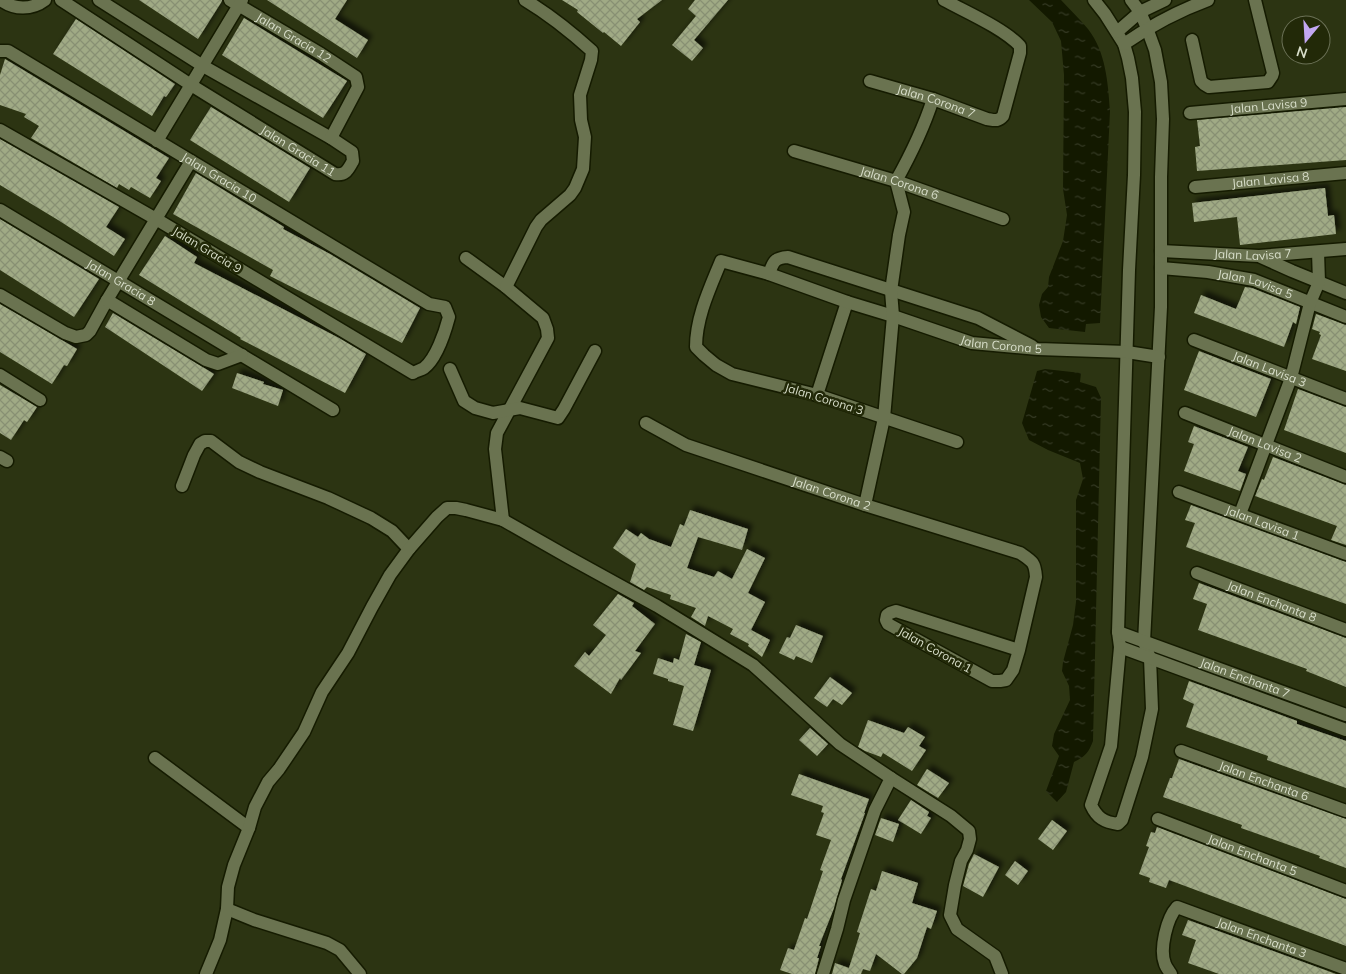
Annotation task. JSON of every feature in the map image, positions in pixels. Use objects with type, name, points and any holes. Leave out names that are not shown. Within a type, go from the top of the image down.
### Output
[{"type":"street","points":[[1,0],[7,5],[23,8],[39,5],[45,0]]},
{"type":"street","name":"Jalan Gracia 11","points":[[61,0],[191,85],[335,174],[346,173],[353,161],[352,152],[331,138],[203,66],[99,0]]},
{"type":"street","points":[[506,287],[536,227],[541,220],[570,195],[583,169],[585,137],[581,120],[580,95],[592,51],[566,27],[525,0]]},
{"type":"street","name":"Jalan Corona 7","points":[[870,80],[933,99],[987,119],[1000,120],[1003,116],[1020,53],[1020,46],[1013,39],[944,0]]},
{"type":"street","points":[[1094,0],[1124,44],[1132,78],[1135,112],[1118,632],[1120,647],[1110,746],[1091,805],[1095,814],[1107,823],[1118,824],[1122,820],[1142,757],[1152,709],[1150,658],[1144,642],[1159,357],[1162,251],[1163,119],[1161,82],[1155,50],[1147,28],[1140,12],[1131,0]]},
{"type":"street","points":[[1117,32],[1140,12],[1165,0]]},
{"type":"street","points":[[1124,44],[1147,28],[1186,8],[1208,0]]},
{"type":"street","points":[[1192,40],[1200,76],[1204,84],[1209,87],[1264,83],[1271,80],[1272,73],[1255,0]]},
{"type":"street","points":[[157,141],[203,66],[237,2]]},
{"type":"street","name":"Jalan Gracia 12","points":[[237,2],[356,77],[358,87],[331,138]]},
{"type":"street","name":"Jalan Gracia 10","points":[[4,51],[429,304],[445,307],[449,317],[431,360],[423,368],[413,373]]},
{"type":"street","points":[[865,505],[884,418],[893,316],[891,290],[904,212],[896,181],[927,118],[933,99]]},
{"type":"street","name":"Jalan Lavisa 9","points":[[1190,113],[1346,99]]},
{"type":"street","name":"Jalan Gracia 9","points":[[0,130],[156,219],[413,373]]},
{"type":"street","name":"Jalan Corona 6","points":[[794,151],[896,181],[1003,219]]},
{"type":"street","points":[[0,295],[65,333],[76,338],[86,335],[191,161]]},
{"type":"street","name":"Jalan Lavisa 8","points":[[1195,187],[1346,172]]},
{"type":"street","name":"Jalan Gracia 8","points":[[0,210],[334,410]]},
{"type":"street","name":"Jalan Lavisa 7","points":[[1162,251],[1259,256],[1346,249]]},
{"type":"street","points":[[1240,514],[1291,378],[1310,303],[1319,282],[1318,252]]},
{"type":"street","points":[[1259,256],[1346,292]]},
{"type":"street","name":"Jalan Corona 5","points":[[769,274],[773,263],[777,259],[788,257],[978,318],[1038,349]]},
{"type":"street","points":[[466,258],[506,287],[543,318],[547,329],[548,338],[497,433],[495,442],[503,520]]},
{"type":"street","name":"Jalan Corona 5","points":[[696,347],[697,330],[704,304],[721,260],[769,274],[972,343],[1038,349]]},
{"type":"street","name":"Jalan Lavisa 5","points":[[1161,268],[1208,272],[1254,280],[1346,317]]},
{"type":"street","name":"Jalan Gracia 8","points":[[107,300],[206,360],[218,364],[242,355]]},
{"type":"street","points":[[817,395],[847,302]]},
{"type":"street","name":"Jalan Lavisa 3","points":[[1194,340],[1346,399]]},
{"type":"street","name":"Jalan Corona 3","points":[[696,347],[716,365],[732,374],[817,395],[957,442]]},
{"type":"street","points":[[1038,349],[1127,352],[1159,357]]},
{"type":"street","points":[[450,369],[464,401],[475,408],[493,413],[520,408],[558,418],[595,351]]},
{"type":"street","points":[[0,375],[40,400]]},
{"type":"street","name":"Jalan Lavisa 2","points":[[1185,413],[1346,476]]},
{"type":"street","name":"Jalan Corona 2","points":[[646,423],[686,445],[865,505],[1020,553],[1032,560],[1036,567],[1036,577],[1019,650]]},
{"type":"street","points":[[182,486],[200,444],[205,441],[211,441],[239,462],[328,498],[371,518],[392,531],[408,549]]},
{"type":"street","name":"Jalan Lavisa 1","points":[[1179,492],[1346,554]]},
{"type":"street","points":[[206,974],[220,940],[227,909],[228,887],[255,807],[268,782],[280,768],[304,732],[322,692],[348,654],[390,575],[408,549],[447,508],[461,509],[503,520],[657,606],[753,665],[840,744],[951,816],[969,831],[970,839],[961,861],[950,915],[957,929],[994,956],[1002,974]]},
{"type":"street","name":"Jalan Enchanta 8","points":[[1197,573],[1346,630]]},
{"type":"street","name":"Jalan Corona 1","points":[[896,611],[1019,650],[1013,670],[1006,680],[992,681],[888,624],[886,615],[896,611]]},
{"type":"street","name":"Jalan Enchanta 7","points":[[1118,632],[1346,715]]},
{"type":"street","name":"Jalan Enchanta 7","points":[[1120,647],[1346,730]]},
{"type":"street","name":"Jalan Enchanta 6","points":[[1181,751],[1346,811]]},
{"type":"street","points":[[155,758],[249,828]]},
{"type":"street","points":[[823,974],[844,900],[875,810],[891,778]]},
{"type":"street","name":"Jalan Enchanta 5","points":[[1158,819],[1346,891]]},
{"type":"street","name":"Jalan Enchanta 3","points":[[1171,974],[1164,962],[1163,941],[1171,916],[1177,907],[1346,969]]},
{"type":"street","points":[[227,909],[254,920],[326,943],[340,950],[360,974]]},
{"type":"water","points":[[1029,0],[1061,0],[1085,25],[1094,38],[1099,48],[1107,79],[1110,111],[1100,323],[1086,324],[1085,332],[1049,328],[1041,317],[1039,305],[1042,294],[1048,287],[1049,277],[1063,241],[1067,215],[1063,189],[1064,75],[1061,41],[1052,22]]},
{"type":"water","points":[[1045,369],[1081,373],[1080,382],[1096,387],[1101,398],[1093,741],[1086,754],[1074,762],[1066,792],[1057,802],[1046,791],[1059,756],[1052,746],[1054,734],[1070,700],[1069,686],[1062,671],[1073,625],[1076,602],[1076,500],[1083,479],[1080,463],[1029,440],[1022,423],[1037,371]]},
{"type":"building","points":[[139,0],[222,0],[222,1],[198,39]]},
{"type":"building","points":[[267,0],[347,0],[335,19],[368,40],[357,58]]},
{"type":"building","points":[[562,0],[662,0],[637,19],[640,22],[621,46],[577,12],[578,10]]},
{"type":"building","points":[[695,0],[728,0],[694,40],[703,48],[692,61],[672,45],[696,16],[688,9]]},
{"type":"building","points":[[244,18],[347,81],[323,118],[222,55]]},
{"type":"building","points":[[76,19],[175,84],[166,97],[164,96],[152,116],[53,54]]},
{"type":"building","points":[[5,59],[169,158],[156,178],[161,181],[150,198],[131,187],[129,190],[119,184],[117,188],[31,138],[39,126],[24,117],[26,114],[0,105],[0,75]]},
{"type":"building","points":[[211,107],[310,168],[289,202],[190,140]]},
{"type":"building","points":[[1346,107],[1346,160],[1197,171],[1195,147],[1200,146],[1197,120]]},
{"type":"building","points":[[0,139],[119,207],[106,227],[125,239],[114,256],[0,185]]},
{"type":"building","points":[[196,173],[284,227],[283,229],[330,254],[420,308],[402,343],[270,276],[273,270],[173,214]]},
{"type":"building","points":[[1325,188],[1328,216],[1334,215],[1336,234],[1240,245],[1237,217],[1194,222],[1192,203]]},
{"type":"building","points":[[0,219],[99,279],[74,317],[0,270]]},
{"type":"building","points":[[165,236],[197,257],[194,263],[339,338],[366,354],[345,393],[240,339],[139,275]]},
{"type":"building","points":[[1245,287],[1300,307],[1296,324],[1293,322],[1284,347],[1194,313],[1201,295],[1236,309]]},
{"type":"building","points":[[0,304],[77,349],[67,366],[64,365],[52,384],[0,352]]},
{"type":"building","points":[[113,313],[214,374],[202,391],[105,327]]},
{"type":"building","points":[[1316,314],[1346,325],[1346,371],[1312,359],[1321,335],[1319,334],[1320,332],[1312,329]]},
{"type":"building","points":[[1199,351],[1271,379],[1256,417],[1184,390]]},
{"type":"building","points":[[237,373],[283,390],[278,406],[232,388]]},
{"type":"building","points":[[0,385],[37,407],[27,422],[24,420],[11,440],[0,433]]},
{"type":"building","points":[[1298,389],[1346,407],[1346,453],[1284,430]]},
{"type":"building","points":[[1194,426],[1248,447],[1238,471],[1246,474],[1240,491],[1184,471],[1194,444],[1188,442]]},
{"type":"building","points":[[1273,457],[1346,485],[1346,545],[1331,540],[1337,526],[1255,496]]},
{"type":"building","points":[[1191,505],[1346,562],[1346,604],[1186,547],[1195,523],[1185,520]]},
{"type":"building","points":[[690,510],[748,529],[742,550],[698,537],[687,568],[714,577],[718,571],[732,579],[747,549],[765,558],[748,593],[765,602],[751,630],[770,640],[762,657],[748,646],[749,644],[730,634],[733,629],[708,616],[705,626],[691,617],[696,608],[670,599],[671,595],[647,587],[644,590],[630,582],[636,564],[613,548],[626,529],[638,537],[641,533],[649,539],[671,547],[680,524],[684,526]]},
{"type":"building","points":[[1199,583],[1346,638],[1346,687],[1306,671],[1307,669],[1198,630],[1207,604],[1193,599]]},
{"type":"building","points":[[618,594],[634,603],[632,606],[655,624],[635,651],[641,653],[621,680],[620,678],[611,694],[574,666],[585,652],[589,656],[606,635],[593,625]]},
{"type":"building","points":[[796,625],[823,636],[812,663],[796,656],[794,660],[779,653],[787,637],[790,638]]},
{"type":"building","points":[[686,634],[701,642],[694,665],[711,670],[693,731],[673,725],[684,686],[653,674],[658,658],[673,663],[674,658],[679,660]]},
{"type":"building","points":[[830,677],[852,693],[842,705],[833,699],[827,707],[814,698]]},
{"type":"building","points":[[1189,681],[1297,721],[1297,724],[1346,741],[1346,788],[1267,760],[1268,756],[1186,727],[1194,704],[1183,699]]},
{"type":"building","points":[[868,720],[904,733],[908,727],[925,737],[919,746],[926,750],[912,771],[883,753],[881,757],[858,747]]},
{"type":"building","points":[[810,728],[828,744],[817,756],[799,740]]},
{"type":"building","points":[[1179,759],[1346,819],[1346,868],[1319,858],[1320,856],[1241,828],[1242,825],[1163,797]]},
{"type":"building","points":[[927,769],[949,783],[938,798],[917,785]]},
{"type":"building","points":[[799,774],[869,799],[841,879],[834,908],[819,946],[821,946],[815,974],[792,974],[780,970],[788,948],[794,950],[805,918],[807,919],[823,871],[820,870],[831,840],[816,835],[824,813],[821,812],[823,806],[791,795]]},
{"type":"building","points":[[911,800],[929,812],[927,816],[931,818],[921,834],[898,820]]},
{"type":"building","points":[[881,818],[899,824],[893,842],[875,835]]},
{"type":"building","points":[[1052,820],[1067,831],[1053,850],[1038,839]]},
{"type":"building","points":[[1157,827],[1346,899],[1346,946],[1169,880],[1166,888],[1149,882],[1150,878],[1139,874],[1149,847],[1146,846],[1151,832],[1155,833]]},
{"type":"building","points":[[974,854],[999,867],[983,897],[963,886]]},
{"type":"building","points":[[1015,861],[1028,871],[1018,885],[1005,875]]},
{"type":"building","points":[[882,871],[918,883],[912,903],[937,911],[931,929],[927,927],[917,958],[904,974],[876,954],[870,971],[863,969],[861,974],[832,974],[835,963],[849,968],[860,933],[857,932],[871,889],[876,891]]},
{"type":"building","points":[[1188,920],[1336,974],[1219,974],[1188,963],[1196,940],[1182,935]]}]
